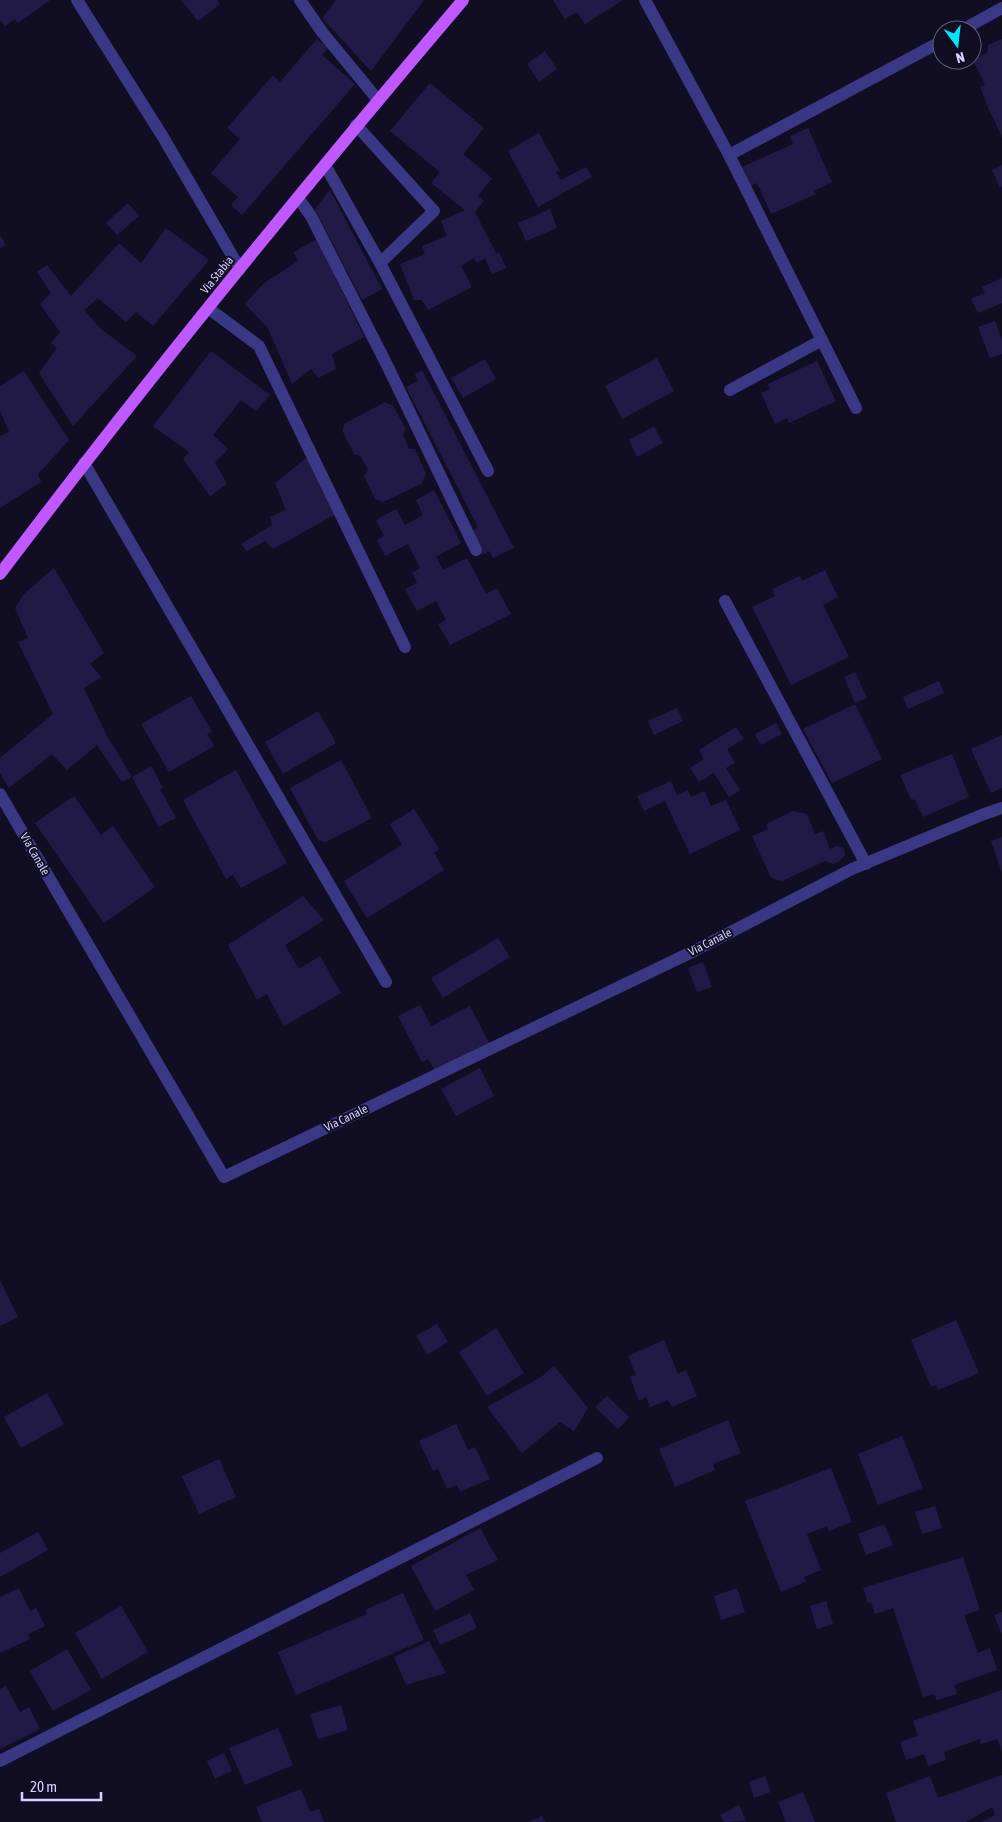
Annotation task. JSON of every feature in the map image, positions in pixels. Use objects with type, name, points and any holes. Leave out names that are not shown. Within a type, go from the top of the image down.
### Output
[{"type":"main road","name":"Via Stabia","points":[[0,574],[84,463],[208,308],[356,125],[463,0]]},
{"type":"street","points":[[76,0],[163,137],[240,269]]},
{"type":"street","points":[[300,0],[322,32],[378,100]]},
{"type":"street","points":[[645,0],[729,155],[856,408]]},
{"type":"street","points":[[980,20],[1002,8]]},
{"type":"street","points":[[729,155],[932,45]]},
{"type":"street","points":[[356,125],[434,211],[380,263]]},
{"type":"street","points":[[325,165],[380,263],[488,471]]},
{"type":"street","points":[[298,198],[311,216],[387,365],[476,550]]},
{"type":"street","points":[[208,308],[259,346],[405,647]]},
{"type":"street","points":[[730,390],[822,340]]},
{"type":"street","points":[[84,463],[386,982]]},
{"type":"street","points":[[725,601],[866,864]]},
{"type":"street","name":"Via Canale","points":[[0,794],[224,1177],[696,950],[852,869],[1002,808]]},
{"type":"street","points":[[0,1761],[597,1458]]},
{"type":"building","points":[[0,0],[50,0],[18,23],[15,19],[5,26],[0,20]]},
{"type":"building","points":[[181,0],[217,0],[220,4],[198,21]]},
{"type":"building","points":[[336,0],[424,0],[371,71],[322,18]]},
{"type":"building","points":[[553,0],[623,0],[585,24],[577,12],[565,19]]},
{"type":"building","points":[[317,39],[328,48],[322,55],[355,84],[242,215],[231,205],[238,197],[211,173],[240,139],[227,128],[273,75],[280,82]]},
{"type":"building","points":[[1002,39],[1002,137],[980,87],[985,85],[978,70],[982,70],[982,56],[987,53],[988,45]]},
{"type":"building","points":[[545,51],[557,69],[539,82],[527,64]]},
{"type":"building","points":[[430,83],[484,128],[463,154],[492,178],[478,196],[484,201],[475,212],[496,253],[490,256],[499,252],[506,268],[492,274],[485,258],[477,263],[474,258],[461,266],[472,287],[428,310],[422,300],[414,300],[400,264],[425,254],[422,246],[447,236],[441,221],[465,210],[431,183],[440,172],[390,131]]},
{"type":"building","points":[[808,128],[832,182],[814,191],[816,194],[771,214],[757,183],[751,186],[742,167],[793,144],[790,136]]},
{"type":"building","points":[[539,133],[560,171],[556,172],[561,180],[586,167],[592,177],[538,207],[508,151]]},
{"type":"building","points":[[1002,165],[1002,186],[1000,188],[992,170]]},
{"type":"building","points":[[330,190],[382,289],[362,300],[315,209]]},
{"type":"building","points":[[128,203],[139,216],[117,235],[106,223]]},
{"type":"building","points":[[550,209],[557,228],[526,241],[518,223]]},
{"type":"building","points":[[166,228],[209,260],[153,326],[136,312],[126,322],[98,298],[84,310],[101,329],[137,356],[73,426],[39,373],[57,348],[51,343],[60,332],[40,304],[51,293],[37,272],[47,265],[71,296],[119,243],[141,263]]},
{"type":"building","points":[[0,235],[6,245],[0,248]]},
{"type":"building","points":[[317,239],[364,337],[332,354],[336,369],[318,378],[311,369],[292,384],[268,328],[245,304],[263,284],[298,261],[294,252]]},
{"type":"building","points":[[1002,278],[1002,303],[978,313],[971,299],[985,293],[982,287]]},
{"type":"building","points":[[995,321],[1002,340],[1002,354],[990,358],[978,327]]},
{"type":"building","points":[[211,351],[270,395],[256,411],[241,400],[213,435],[228,449],[215,463],[227,484],[210,496],[183,459],[189,452],[153,426]]},
{"type":"building","points":[[657,358],[674,391],[622,419],[605,386]]},
{"type":"building","points":[[485,359],[496,379],[463,398],[451,378]]},
{"type":"building","points":[[817,361],[836,401],[789,423],[787,418],[775,424],[761,393],[770,389],[768,384]]},
{"type":"building","points":[[422,370],[514,548],[493,558],[489,551],[482,555],[470,532],[478,527],[406,387],[418,381],[415,374]]},
{"type":"building","points":[[24,371],[69,440],[38,474],[41,482],[0,508],[0,436],[9,432],[0,411],[0,386]]},
{"type":"building","points":[[385,402],[393,406],[406,429],[403,435],[409,449],[415,449],[426,474],[421,484],[383,502],[375,499],[364,476],[368,470],[360,456],[354,454],[343,432],[344,424]]},
{"type":"building","points":[[654,426],[663,443],[637,457],[629,440]]},
{"type":"building","points":[[310,455],[336,514],[273,549],[265,541],[247,551],[241,544],[272,525],[270,517],[286,510],[275,483]]},
{"type":"building","points":[[434,490],[461,543],[436,557],[443,570],[467,558],[486,594],[497,588],[511,614],[450,645],[438,624],[446,620],[436,601],[417,611],[405,589],[417,583],[412,573],[420,568],[408,544],[385,556],[377,540],[384,536],[376,520],[396,509],[405,525],[423,515],[416,500]]},
{"type":"building","points":[[54,568],[104,653],[90,664],[101,677],[84,688],[107,736],[132,777],[122,782],[97,745],[67,770],[52,754],[9,788],[0,773],[0,758],[53,714],[18,642],[28,638],[15,608],[24,594]]},
{"type":"building","points":[[825,570],[838,597],[823,605],[849,657],[791,685],[752,607],[775,596],[772,589],[800,576],[802,581]]},
{"type":"building","points":[[855,672],[867,698],[855,703],[844,677]]},
{"type":"building","points":[[939,681],[944,693],[908,709],[903,697]]},
{"type":"building","points":[[191,696],[212,732],[207,734],[214,746],[169,772],[141,724]]},
{"type":"building","points":[[855,704],[882,759],[832,783],[803,729]]},
{"type":"building","points":[[677,708],[683,721],[654,735],[648,721]]},
{"type":"building","points":[[318,711],[336,743],[283,774],[265,742]]},
{"type":"building","points":[[776,723],[782,734],[761,745],[755,734]]},
{"type":"building","points":[[736,727],[744,739],[727,749],[735,763],[726,768],[740,790],[729,797],[714,773],[699,782],[690,768],[704,759],[699,750]]},
{"type":"building","points":[[1002,735],[1002,788],[991,793],[971,749]]},
{"type":"building","points":[[952,754],[969,797],[923,817],[915,800],[911,799],[900,775]]},
{"type":"building","points":[[341,760],[372,818],[326,842],[318,840],[290,788]]},
{"type":"building","points":[[151,766],[163,788],[160,789],[176,818],[159,827],[132,777]]},
{"type":"building","points":[[236,770],[287,863],[241,888],[233,875],[226,879],[183,800]]},
{"type":"building","points":[[671,781],[677,795],[688,790],[691,797],[704,791],[711,806],[726,800],[740,830],[690,854],[665,801],[644,811],[637,796]]},
{"type":"building","points":[[74,796],[101,835],[113,826],[155,887],[104,923],[35,823]]},
{"type":"building","points":[[414,809],[439,849],[434,853],[444,870],[367,918],[344,881],[402,845],[390,824]]},
{"type":"building","points":[[793,811],[807,814],[815,834],[823,831],[830,849],[837,846],[844,848],[845,855],[840,861],[833,864],[825,861],[782,881],[771,878],[752,836],[768,829],[766,824]]},
{"type":"building","points":[[1002,837],[1002,873],[991,841]]},
{"type":"building","points":[[303,896],[324,920],[285,945],[299,969],[320,956],[341,993],[284,1026],[267,994],[257,1000],[228,945]]},
{"type":"building","points":[[498,938],[510,957],[443,998],[431,978]]},
{"type":"building","points":[[703,962],[712,987],[697,992],[688,968]]},
{"type":"building","points":[[420,1005],[431,1026],[470,1006],[491,1046],[437,1074],[428,1059],[422,1062],[398,1016]]},
{"type":"building","points":[[480,1068],[494,1096],[456,1116],[441,1089]]},
{"type":"building","points":[[0,1280],[18,1317],[0,1326]]},
{"type":"building","points":[[956,1320],[979,1373],[938,1390],[936,1385],[931,1387],[911,1340]]},
{"type":"building","points":[[437,1324],[448,1342],[427,1355],[416,1336]]},
{"type":"building","points":[[496,1328],[524,1373],[487,1396],[459,1352]]},
{"type":"building","points":[[664,1340],[678,1374],[686,1370],[697,1396],[672,1407],[668,1400],[650,1407],[646,1397],[639,1401],[630,1377],[636,1375],[628,1356]]},
{"type":"building","points":[[554,1366],[588,1408],[574,1431],[560,1422],[522,1453],[487,1407],[541,1377]]},
{"type":"building","points":[[47,1393],[64,1424],[21,1448],[4,1417]]},
{"type":"building","points":[[607,1396],[629,1417],[618,1429],[595,1407]]},
{"type":"building","points":[[728,1420],[741,1453],[713,1464],[715,1470],[675,1487],[659,1449]]},
{"type":"building","points":[[456,1424],[468,1450],[475,1447],[490,1479],[460,1492],[457,1485],[447,1489],[438,1469],[433,1471],[419,1441]]},
{"type":"building","points":[[902,1436],[923,1488],[878,1505],[858,1454]]},
{"type":"building","points":[[219,1459],[236,1497],[199,1514],[182,1476]]},
{"type":"building","points":[[831,1468],[852,1522],[829,1531],[827,1526],[807,1534],[821,1570],[804,1577],[806,1582],[781,1592],[745,1501]]},
{"type":"building","points":[[935,1506],[942,1528],[922,1534],[915,1512]]},
{"type":"building","points":[[884,1524],[893,1545],[866,1555],[858,1534]]},
{"type":"building","points":[[480,1528],[498,1560],[466,1575],[474,1590],[435,1611],[411,1566]]},
{"type":"building","points":[[38,1532],[48,1550],[0,1577],[0,1553]]},
{"type":"building","points":[[963,1557],[980,1610],[964,1615],[978,1653],[990,1648],[997,1670],[954,1685],[957,1694],[937,1700],[934,1694],[923,1697],[893,1608],[875,1614],[871,1602],[868,1603],[863,1588]]},
{"type":"building","points":[[19,1588],[30,1611],[36,1608],[45,1626],[28,1634],[30,1639],[0,1653],[0,1597]]},
{"type":"building","points":[[737,1588],[745,1612],[721,1620],[714,1596]]},
{"type":"building","points":[[403,1593],[424,1640],[296,1695],[278,1652],[367,1614],[365,1610]]},
{"type":"building","points":[[826,1601],[833,1624],[817,1629],[810,1606]]},
{"type":"building","points":[[121,1606],[148,1652],[102,1679],[75,1633]]},
{"type":"building","points":[[1002,1612],[1002,1635],[994,1615]]},
{"type":"building","points":[[470,1613],[477,1628],[440,1645],[433,1630]]},
{"type":"building","points":[[429,1641],[446,1673],[406,1685],[394,1657]]},
{"type":"building","points":[[67,1649],[91,1690],[53,1711],[30,1671]]},
{"type":"building","points":[[6,1686],[20,1712],[29,1707],[40,1729],[0,1749],[0,1689]]},
{"type":"building","points":[[1002,1690],[1002,1751],[997,1739],[981,1744],[980,1739],[944,1752],[946,1760],[928,1766],[924,1754],[906,1760],[900,1742],[918,1736],[913,1721]]},
{"type":"building","points":[[341,1705],[348,1730],[318,1739],[310,1714]]},
{"type":"building","points":[[278,1728],[293,1765],[245,1785],[229,1748]]},
{"type":"building","points":[[224,1753],[232,1771],[215,1779],[207,1761]]},
{"type":"building","points":[[1002,1775],[1002,1822],[981,1822],[995,1815],[992,1807],[966,1822],[896,1822],[886,1793],[930,1776],[938,1798]]},
{"type":"building","points":[[765,1776],[771,1792],[754,1798],[749,1782]]},
{"type":"building","points":[[301,1789],[310,1812],[319,1809],[324,1822],[262,1822],[256,1807]]},
{"type":"building","points":[[803,1792],[815,1822],[786,1822],[778,1802]]},
{"type":"building","points":[[739,1805],[746,1821],[724,1822],[720,1815]]},
{"type":"building","points":[[542,1816],[545,1822],[529,1822]]}]
